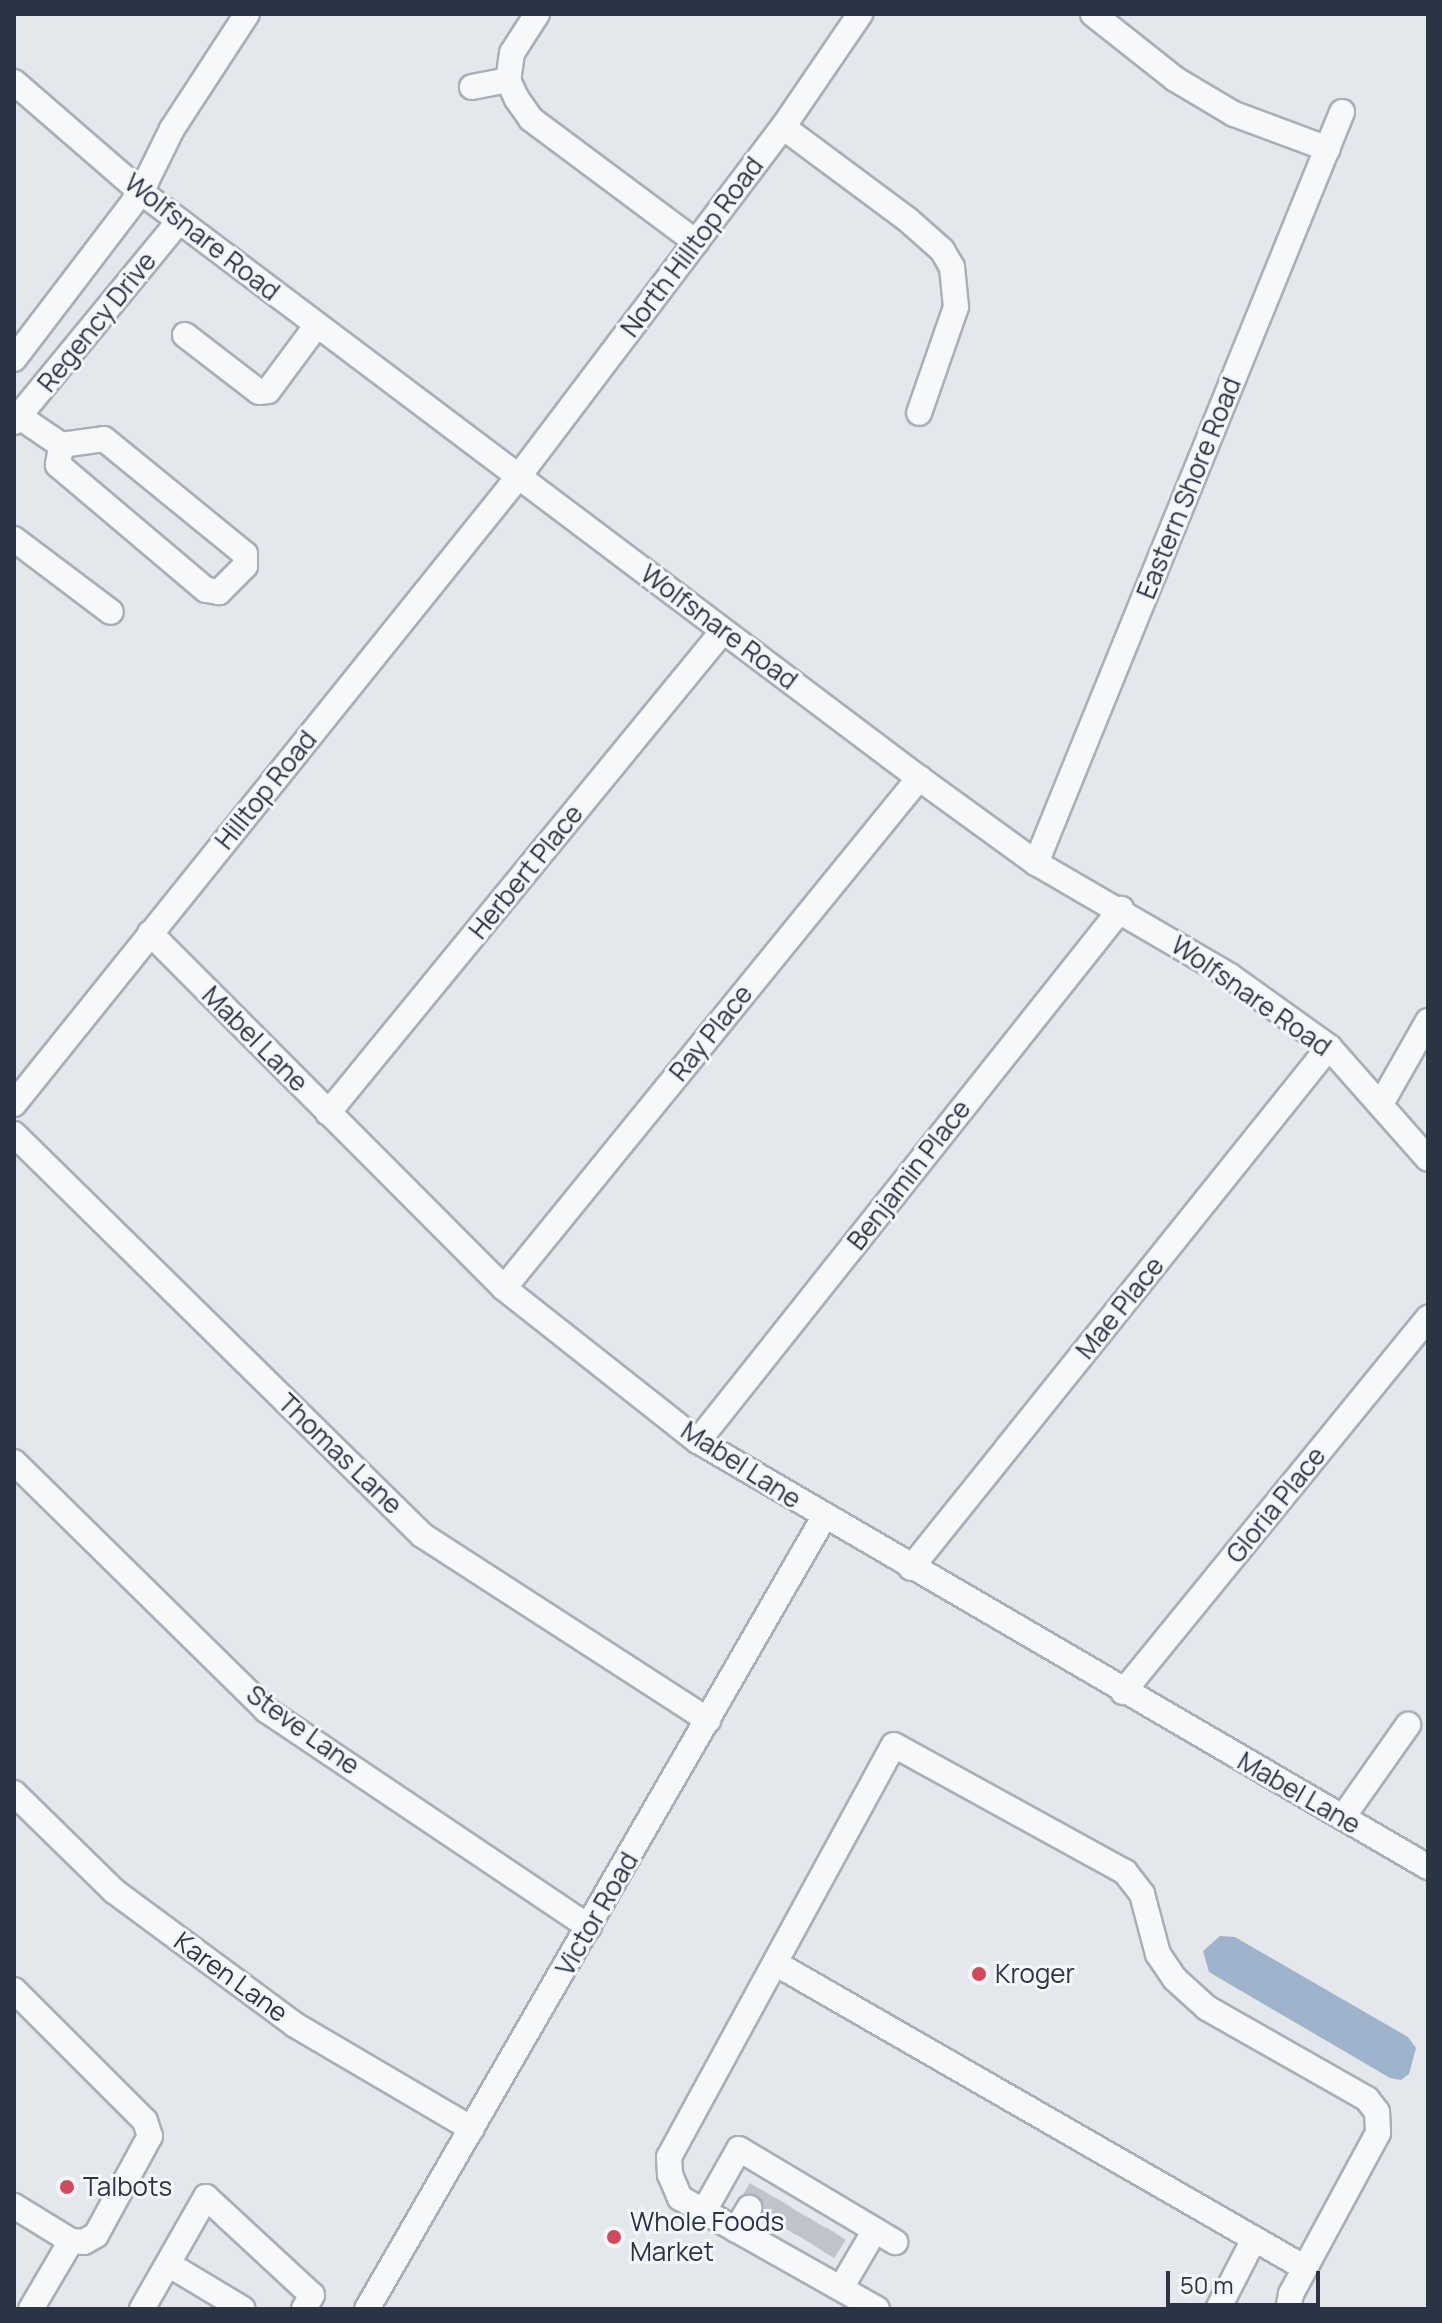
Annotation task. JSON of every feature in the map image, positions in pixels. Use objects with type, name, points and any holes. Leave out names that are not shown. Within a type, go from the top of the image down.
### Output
[{"type":"street","name":"Regency Drive","points":[[14,359],[141,192],[178,119],[247,14]]},
{"type":"street","points":[[537,14],[512,53],[508,80],[531,119],[696,242]]},
{"type":"street","name":"North Hilltop Road","points":[[519,476],[783,127],[860,14]]},
{"type":"street","points":[[1093,14],[1175,79],[1234,114],[1328,149]]},
{"type":"street","points":[[472,87],[508,80]]},
{"type":"street","name":"Wolfsnare Road","points":[[14,82],[141,192],[919,778],[1036,863],[1121,909],[1230,976],[1329,1047],[1382,1102],[1428,1159]]},
{"type":"street","name":"Eastern Shore Road","points":[[1036,863],[1342,112]]},
{"type":"street","points":[[783,127],[907,219],[942,250],[952,267],[956,307],[919,413]]},
{"type":"street","name":"Regency Drive","points":[[16,417],[179,221]]},
{"type":"street","points":[[185,335],[259,392],[268,391],[317,325]]},
{"type":"street","points":[[16,417],[61,445],[104,439],[245,554],[245,566],[219,592],[206,590],[58,465],[61,445]]},
{"type":"street","name":"Hilltop Road","points":[[14,1104],[519,476]]},
{"type":"street","points":[[14,539],[111,612]]},
{"type":"street","name":"Herbert Place","points":[[328,1113],[723,631]]},
{"type":"street","name":"Ray Place","points":[[504,1288],[919,778]]},
{"type":"street","name":"Benjamin Place","points":[[698,1441],[1121,909]]},
{"type":"street","name":"Mabel Lane","points":[[150,933],[504,1288],[698,1441],[1123,1692],[1428,1867]]},
{"type":"street","points":[[1382,1102],[1428,1021]]},
{"type":"street","name":"Mae Place","points":[[911,1568],[1329,1047]]},
{"type":"street","name":"Thomas Lane","points":[[14,1134],[422,1535],[708,1720]]},
{"type":"street","name":"Gloria Place","points":[[1123,1692],[1428,1318]]},
{"type":"street","name":"Steve Lane","points":[[14,1462],[266,1710],[589,1927]]},
{"type":"street","name":"Victor Road","points":[[367,2309],[824,1517]]},
{"type":"street","points":[[1343,1817],[1408,1725]]},
{"type":"street","points":[[704,2211],[739,2149],[792,2221],[859,2302],[885,2236],[792,2221],[704,2211],[680,2198],[670,2175],[669,2157],[894,1745],[1125,1872],[1142,1894],[1158,1954],[1175,1979],[1207,2008],[1367,2099],[1377,2112],[1378,2133],[1305,2268],[1288,2309]]},
{"type":"street","name":"Karen Lane","points":[[14,1793],[114,1891],[295,2025],[472,2129]]},
{"type":"street","points":[[775,1963],[1305,2268]]},
{"type":"street","points":[[14,1990],[145,2121],[150,2136],[96,2235],[71,2241],[14,2206]]},
{"type":"street","points":[[142,2309],[206,2197],[312,2295],[304,2309]]},
{"type":"street","points":[[1218,2309],[1254,2239]]},
{"type":"street","points":[[31,2309],[71,2241]]},
{"type":"street","points":[[168,2264],[243,2309]]},
{"type":"water","points":[[1220,1936],[1235,1937],[1408,2037],[1416,2048],[1409,2074],[1401,2080],[1390,2078],[1209,1972],[1203,1951]]},
{"type":"tunnel","points":[[749,2208],[760,2189]]},
{"type":"tunnel","points":[[770,2220],[781,2201]]},
{"type":"tunnel","points":[[786,2229],[797,2211]]},
{"type":"tunnel","points":[[805,2240],[816,2222]]},
{"type":"tunnel","points":[[824,2252],[836,2233]]},
{"type":"place","name":"Kroger","points":[[979,1974]]},
{"type":"place","name":"Talbots","points":[[67,2187]]},
{"type":"place","name":"Whole Foods Market","points":[[614,2237]]}]
